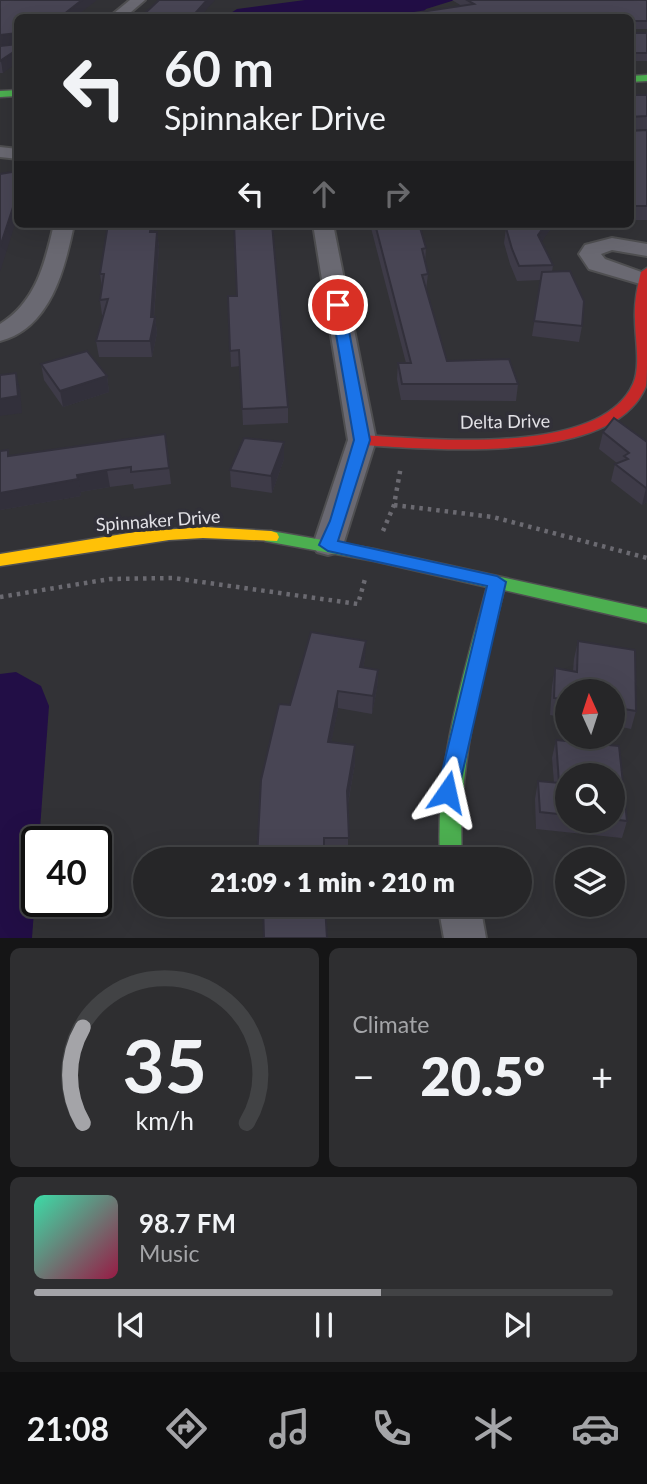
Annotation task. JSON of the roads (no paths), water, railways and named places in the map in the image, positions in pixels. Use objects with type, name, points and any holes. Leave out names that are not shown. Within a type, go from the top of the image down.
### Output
[{"type":"street","points":[[120,14],[138,0]]},
{"type":"street","points":[[0,334],[30,314],[44,297],[52,277],[63,228]]},
{"type":"street","points":[[324,228],[362,440],[338,521],[328,545]]},
{"type":"street","points":[[646,276],[597,264],[590,254],[592,249],[605,244],[647,250]]},
{"type":"street","name":"Delta Drive","points":[[362,440],[535,443],[564,438],[593,428],[618,414],[635,397],[642,380],[646,276]]},
{"type":"street","name":"Spinnaker Drive","points":[[0,560],[133,538],[204,533],[266,536],[328,545],[647,616]]},
{"type":"street","points":[[448,847],[447,792],[497,582]]},
{"type":"street","points":[[461,917],[465,938]]}]
